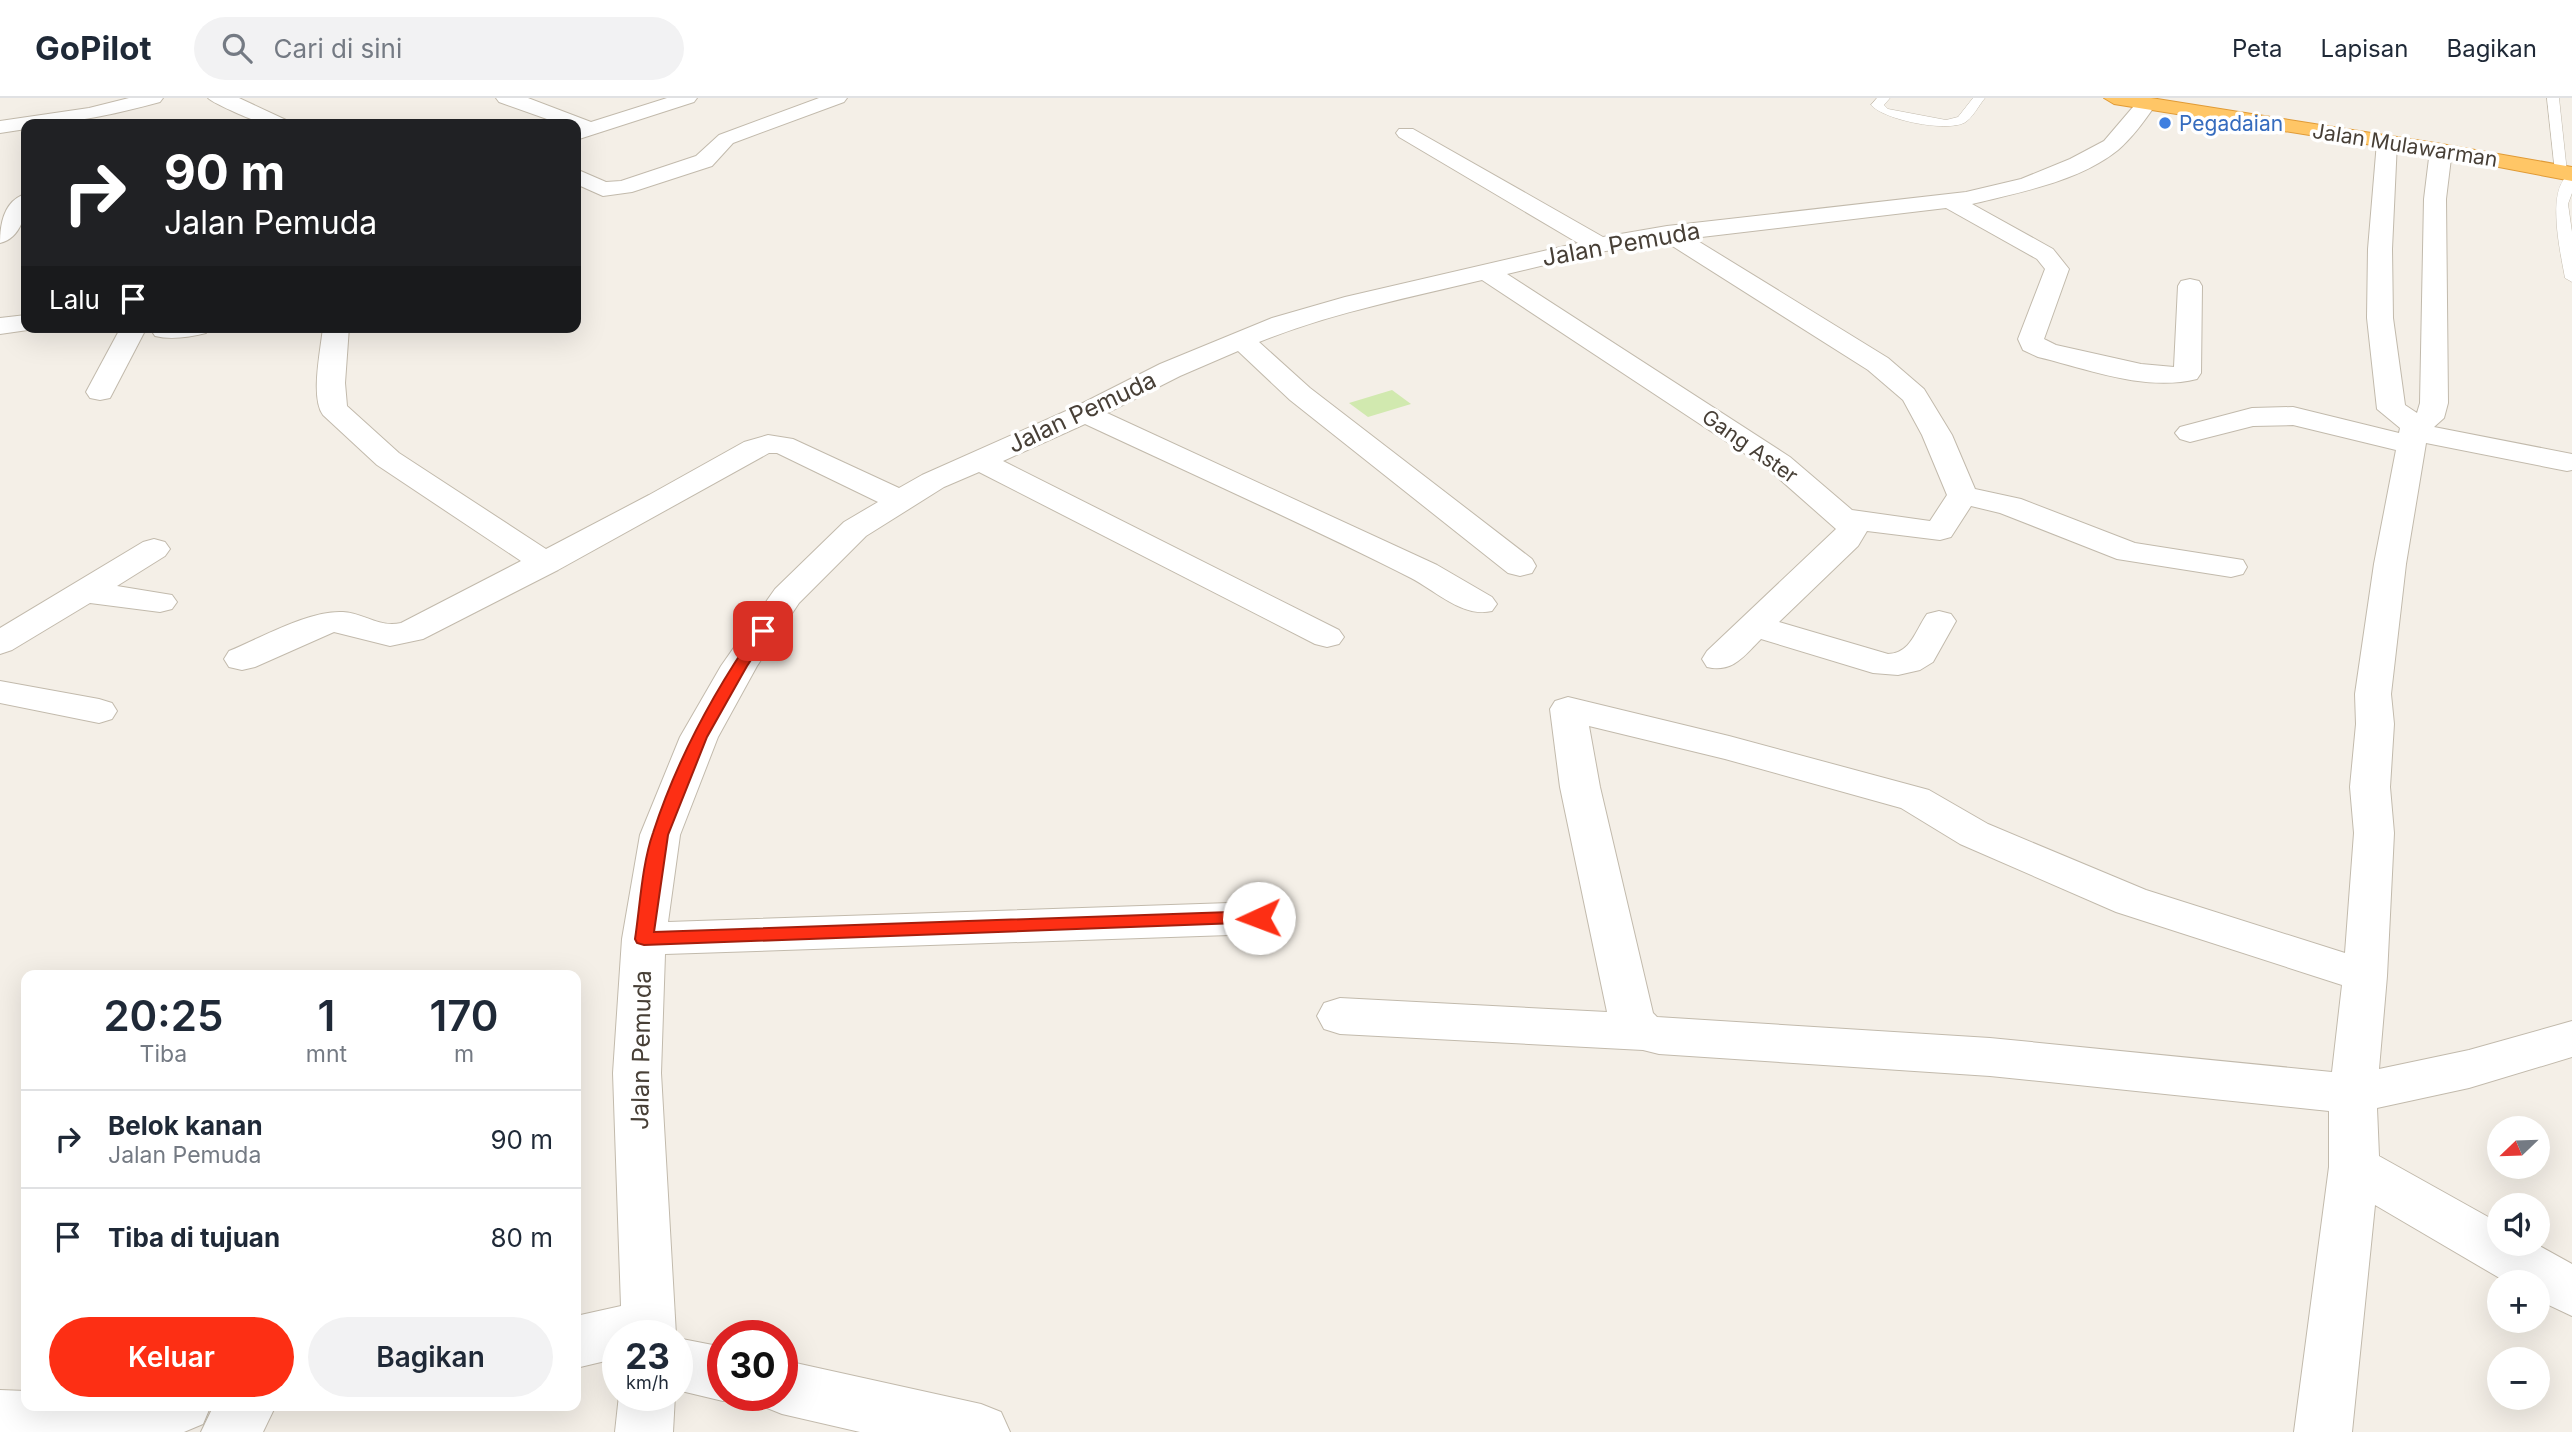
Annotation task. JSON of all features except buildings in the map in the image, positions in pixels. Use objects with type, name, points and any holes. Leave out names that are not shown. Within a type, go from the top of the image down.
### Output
[{"type":"highway","name":"Jalan Mulawarman","points":[[2114,98],[2441,150],[2568,174]]},
{"type":"street","points":[[55,119],[89,114],[153,98]]},
{"type":"street","points":[[218,98],[239,104],[269,119]]},
{"type":"street","points":[[506,98],[531,105],[558,119]]},
{"type":"street","points":[[583,132],[687,98]]},
{"type":"street","points":[[603,189],[624,187],[705,161],[726,139],[837,98]]},
{"type":"street","name":"Jalan Pemuda","points":[[656,1320],[637,1073],[644,939],[660,835],[699,737],[739,666],[786,596],[855,529],[899,500],[1170,370],[1241,340],[1345,304],[1599,245],[1667,233],[1950,201],[2028,184],[2078,164],[2111,145],[2146,104]]},
{"type":"street","points":[[0,127],[21,124]]},
{"type":"street","points":[[1406,133],[1599,245]]},
{"type":"street","points":[[2387,142],[2380,250],[2380,318],[2391,409],[2414,434]]},
{"type":"street","points":[[2323,1432],[2354,1167],[2353,1094],[2365,976],[2374,833],[2370,787],[2375,724],[2373,694],[2390,564],[2414,434],[2430,418],[2434,403],[2434,211],[2441,150]]},
{"type":"street","points":[[581,178],[630,207]]},
{"type":"street","points":[[0,236],[21,194]]},
{"type":"street","points":[[1950,201],[2045,254],[2053,262],[2057,269],[2031,339],[2032,344],[2047,351],[2155,374],[2183,376],[2187,373],[2190,286]]},
{"type":"street","points":[[1667,233],[1878,364],[1914,395],[1937,435],[1962,495]]},
{"type":"street","name":"Gang Aster","points":[[1485,271],[1779,463],[1846,519]]},
{"type":"street","points":[[0,326],[21,324]]},
{"type":"street","points":[[100,392],[131,333]]},
{"type":"street","points":[[335,333],[331,383],[333,409],[388,459],[546,563]]},
{"type":"street","points":[[1241,340],[1300,394],[1520,566]]},
{"type":"street","points":[[1085,412],[1426,572],[1480,604]]},
{"type":"street","points":[[2190,433],[2252,416],[2293,416],[2414,434],[2567,462]]},
{"type":"street","points":[[242,659],[329,622],[346,622],[371,633],[390,636],[411,632],[768,444],[783,445],[899,500]]},
{"type":"street","points":[[979,460],[1327,637]]},
{"type":"street","points":[[1846,519],[1928,531],[1940,530],[1962,495]]},
{"type":"street","points":[[1962,495],[2010,506],[2129,552],[2231,566]]},
{"type":"street","points":[[1720,659],[1847,539],[1852,529],[1846,519]]},
{"type":"street","points":[[0,643],[154,549]]},
{"type":"street","points":[[84,592],[160,602]]},
{"type":"street","points":[[1754,626],[1886,665],[1907,666],[1917,659],[1939,621]]},
{"type":"street","points":[[0,692],[99,711]]},
{"type":"street","points":[[1643,1032],[1632,1021],[1580,787],[1568,709],[1729,748],[1915,799],[1974,834],[2131,901],[2365,976]]},
{"type":"street","points":[[644,939],[1259,918]]},
{"type":"street","points":[[1340,1016],[1643,1032],[1659,1036],[1990,1057],[2353,1094],[2469,1069],[2572,1039]]},
{"type":"street","points":[[2354,1167],[2572,1292]]},
{"type":"street","points":[[581,1342],[602,1342]]},
{"type":"street","points":[[798,1391],[981,1432]]},
{"type":"street","points":[[0,1418],[78,1420],[141,1411]]},
{"type":"street","points":[[230,1432],[244,1411]]},
{"type":"street","points":[[644,1432],[646,1411]]},
{"type":"lane","points":[[1884,98],[1877,105],[1884,112],[1946,124],[1962,120],[1979,98]]},
{"type":"lane","points":[[2553,98],[2568,174],[2560,204],[2572,278]]},
{"type":"green space","points":[[1392,390],[1411,404],[1368,417],[1349,403]]},
{"type":"place","name":"Pegadaian","points":[[2165,123]]},
{"type":"route","points":[[763,631],[739,666],[699,737],[660,835],[644,939],[1259,918]]}]
